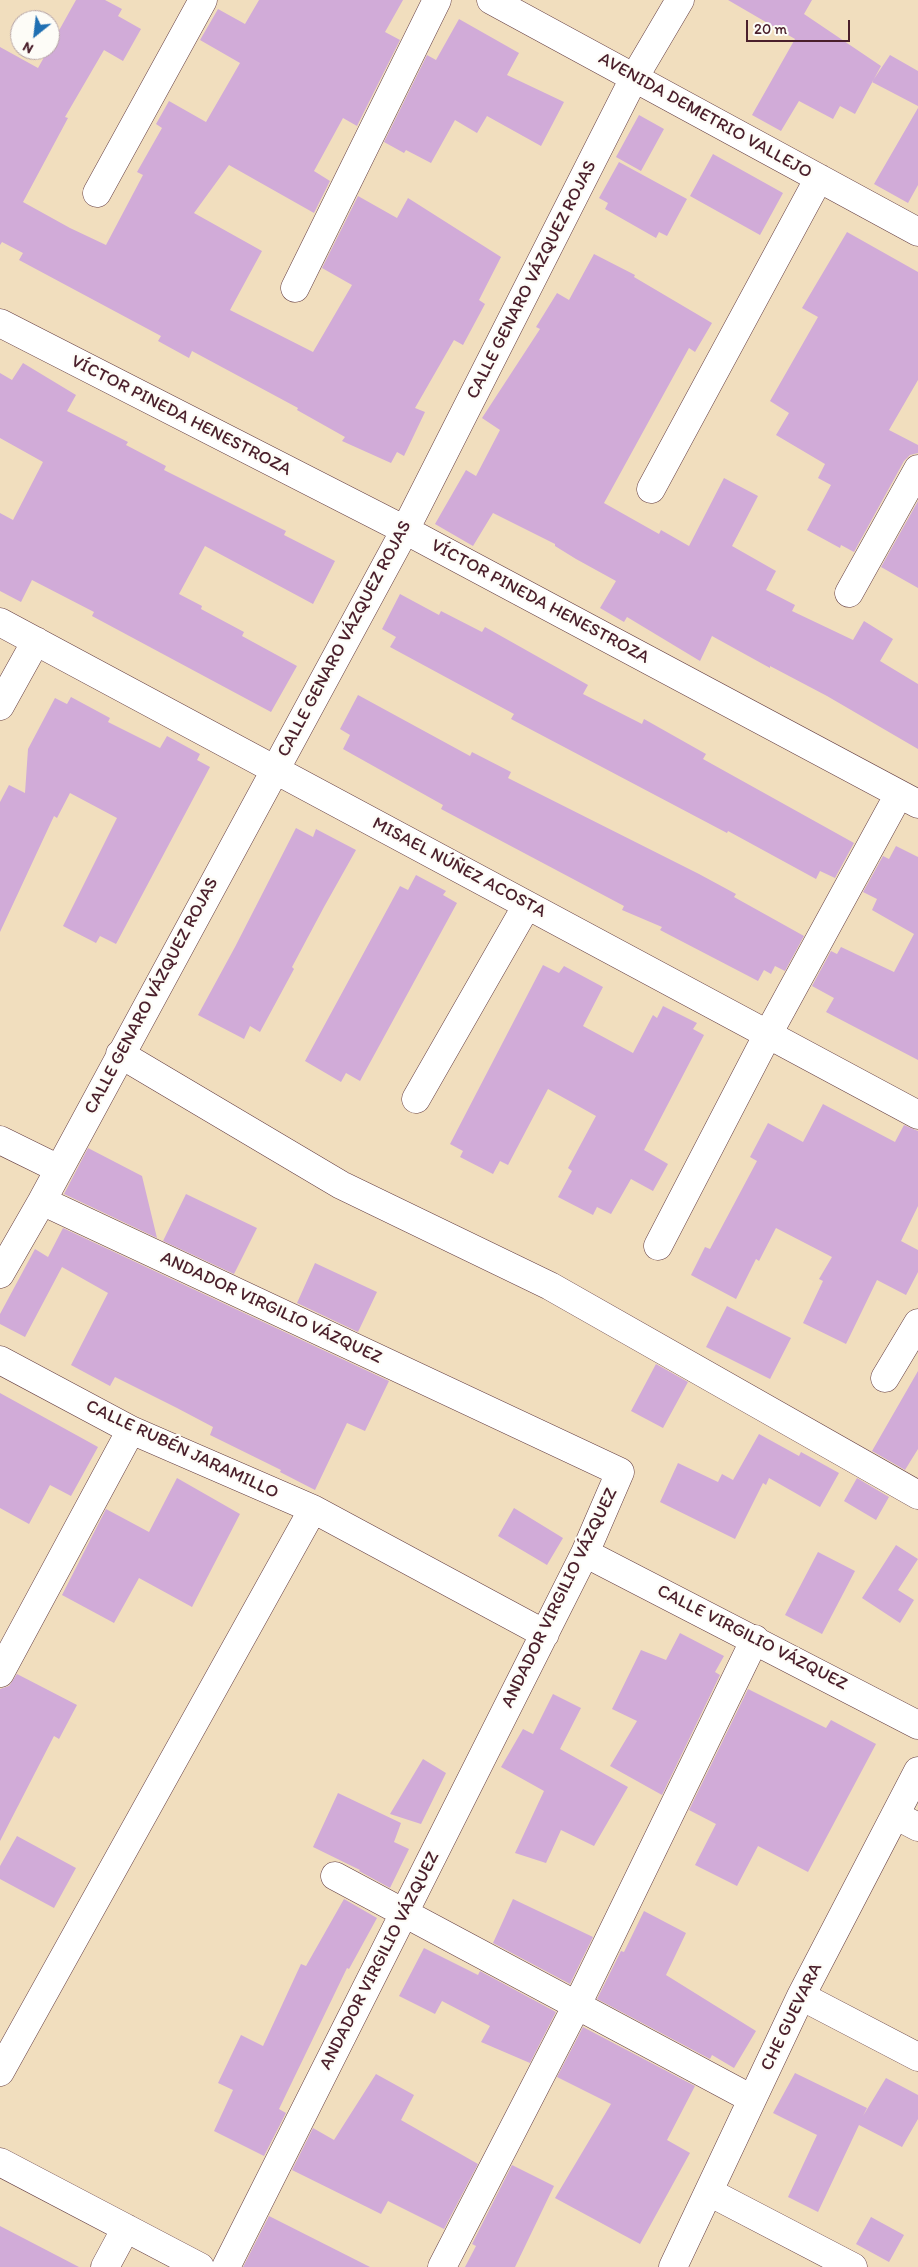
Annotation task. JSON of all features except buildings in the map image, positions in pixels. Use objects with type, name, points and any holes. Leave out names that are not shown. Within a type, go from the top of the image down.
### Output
[{"type":"street","points":[[97,193],[203,0]]},
{"type":"street","points":[[295,288],[437,0]]},
{"type":"street","name":"AVENIDA DEMETRIO VALLEJO","points":[[491,0],[918,232]]},
{"type":"street","name":"CALLE GENARO VÁZQUEZ ROJAS","points":[[0,1274],[42,1201],[405,530],[634,78],[680,0]]},
{"type":"street","points":[[650,488],[819,178]]},
{"type":"street","name":"VÍCTOR PINEDA HENESTROZA","points":[[0,323],[405,530],[909,799]]},
{"type":"street","points":[[849,592],[918,469]]},
{"type":"street","name":"MISAEL NÚÑEZ ACOSTA","points":[[0,622],[918,1115]]},
{"type":"street","points":[[0,706],[36,641]]},
{"type":"street","points":[[658,1246],[768,1034],[909,799]]},
{"type":"street","points":[[416,1099],[527,905]]},
{"type":"street","points":[[120,1054],[341,1185],[550,1286],[918,1495]]},
{"type":"street","points":[[0,1140],[59,1169]]},
{"type":"street","name":"ANDADOR VIRGILIO VÁZQUEZ","points":[[42,1201],[620,1472],[586,1553],[226,2267]]},
{"type":"street","points":[[885,1378],[918,1323]]},
{"type":"street","name":"CALLE RUBÉN JARAMILLO","points":[[0,1360],[131,1430],[313,1509],[545,1634]]},
{"type":"street","points":[[0,1673],[131,1430]]},
{"type":"street","points":[[0,2072],[313,1509]]},
{"type":"street","name":"CALLE VIRGILIO VÁZQUEZ","points":[[586,1553],[918,1725]]},
{"type":"street","points":[[442,2267],[577,2005],[755,1639]]},
{"type":"street","name":"CHE GUEVARA","points":[[673,2267],[800,1996],[906,1821],[918,1771]]},
{"type":"street","points":[[335,1876],[752,2099]]},
{"type":"street","points":[[800,1996],[918,2057]]},
{"type":"street","points":[[0,2162],[200,2267]]},
{"type":"street","points":[[709,2192],[853,2267]]},
{"type":"street","points":[[104,2267],[126,2228]]}]
